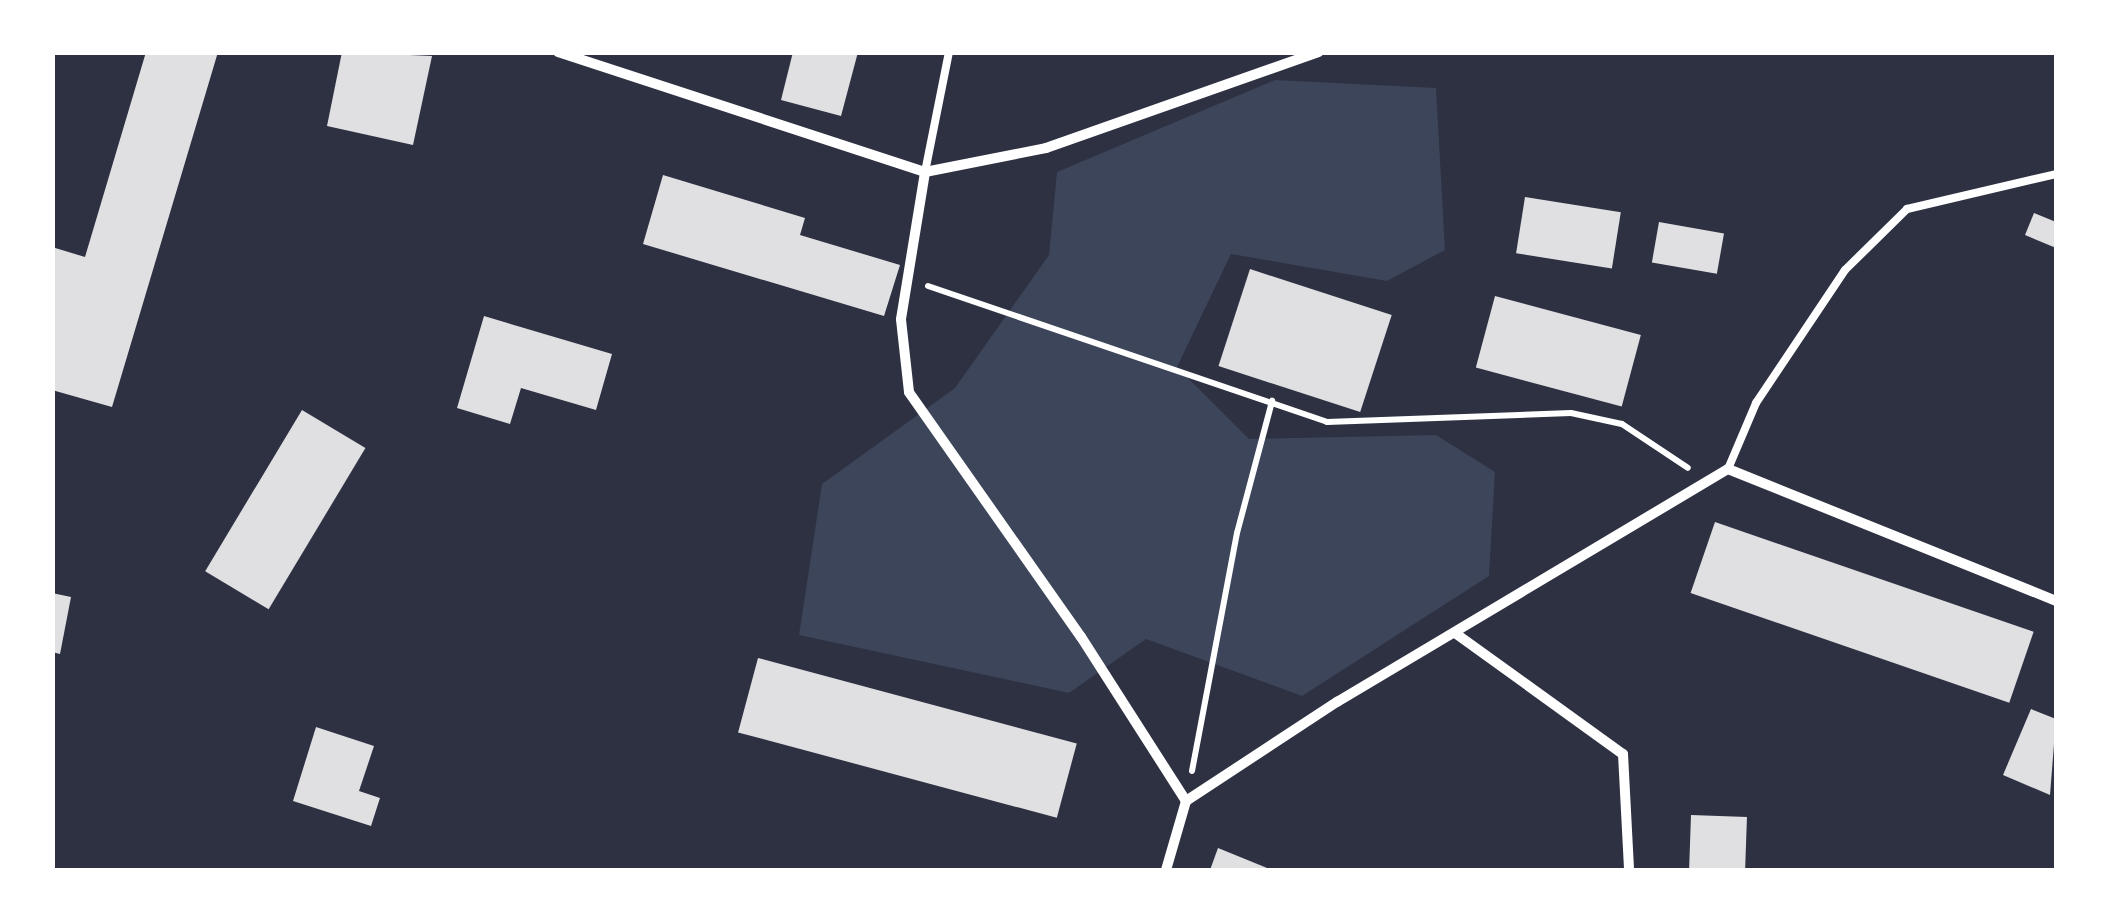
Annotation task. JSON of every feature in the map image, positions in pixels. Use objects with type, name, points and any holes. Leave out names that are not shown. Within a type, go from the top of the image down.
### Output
[{"type":"street","points":[[558,52],[925,172],[1046,148],[1318,52]]},
{"type":"street","points":[[925,172],[901,319],[909,392],[1082,637],[1186,801]]},
{"type":"street","points":[[1166,870],[1186,801],[1728,469],[2056,601]]},
{"type":"street","points":[[1455,633],[1623,754],[1629,870]]},
{"type":"lane","points":[[925,172],[948,52]]},
{"type":"lane","points":[[1728,469],[1756,403],[1845,270],[1907,208],[2056,174]]},
{"type":"path","points":[[908,279],[1328,422],[1450,422],[1571,413],[1622,424],[1707,481]]},
{"type":"path","points":[[1186,801],[1236,534],[1272,401]]},
{"type":"shaded area","points":[[1275,80],[1436,88],[1445,250],[1387,281],[1231,254],[1177,367],[1249,439],[1436,435],[1495,472],[1489,576],[1302,696],[1146,639],[1069,693],[799,635],[822,484],[955,388],[1049,255],[1057,172]]},
{"type":"building","points":[[146,52],[218,52],[112,407],[52,390],[52,247],[85,257]]},
{"type":"building","points":[[342,52],[432,56],[413,145],[327,126]]},
{"type":"building","points":[[793,52],[858,52],[841,116],[781,100]]},
{"type":"building","points":[[663,175],[805,218],[800,235],[900,265],[884,316],[643,244]]},
{"type":"building","points":[[1525,197],[1621,212],[1612,268],[1516,253]]},
{"type":"building","points":[[2034,213],[2056,222],[2056,248],[2025,235]]},
{"type":"building","points":[[1659,222],[1724,233],[1717,274],[1652,262]]},
{"type":"building","points":[[1250,269],[1392,315],[1360,412],[1218,366]]},
{"type":"building","points":[[1495,296],[1641,335],[1622,407],[1476,367]]},
{"type":"building","points":[[484,316],[612,354],[596,410],[521,388],[510,424],[457,408]]},
{"type":"building","points":[[302,410],[365,448],[269,609],[205,571]]},
{"type":"building","points":[[1715,522],[2034,632],[2009,703],[1691,593]]},
{"type":"building","points":[[52,593],[71,597],[60,654],[52,652]]},
{"type":"building","points":[[758,658],[1077,743],[1057,818],[738,732]]},
{"type":"building","points":[[2031,709],[2056,719],[2050,795],[2003,775]]},
{"type":"building","points":[[316,727],[374,746],[359,791],[380,798],[371,826],[293,801]]},
{"type":"building","points":[[1691,815],[1747,817],[1745,870],[1689,870]]},
{"type":"building","points":[[1218,848],[1272,870],[1210,870]]}]
